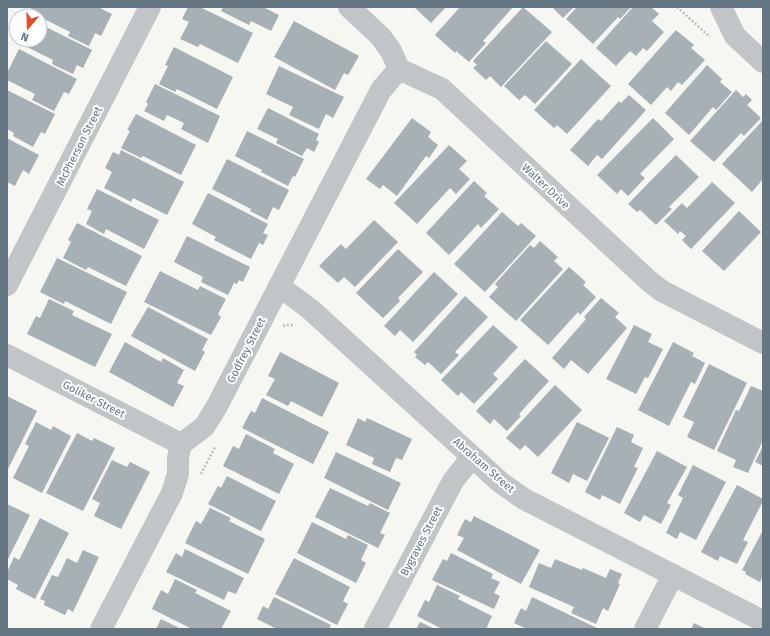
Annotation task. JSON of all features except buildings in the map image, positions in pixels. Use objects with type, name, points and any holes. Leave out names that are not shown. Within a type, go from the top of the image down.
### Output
[{"type":"street","name":"McPherson Street","points":[[7,285],[150,7]]},
{"type":"street","points":[[349,7],[382,36],[399,69]]},
{"type":"street","points":[[721,7],[735,36],[763,62]]},
{"type":"street","name":"Godfrey Street","points":[[181,444],[204,427],[216,408],[381,90],[399,69]]},
{"type":"street","name":"Walter Drive","points":[[399,69],[442,89],[649,281],[662,291],[763,344]]},
{"type":"street","name":"Abraham Street","points":[[279,286],[310,309],[500,482],[524,499],[763,621]]},
{"type":"street","name":"Goliker Street","points":[[7,354],[181,444]]},
{"type":"street","points":[[100,629],[172,492],[178,474],[178,458],[181,444]]},
{"type":"street","name":"Bygraves Street","points":[[375,629],[453,481],[472,457]]},
{"type":"street","points":[[645,629],[673,575]]},
{"type":"path","points":[[280,329],[286,325],[300,325]]},
{"type":"path","points":[[198,480],[216,445]]}]
